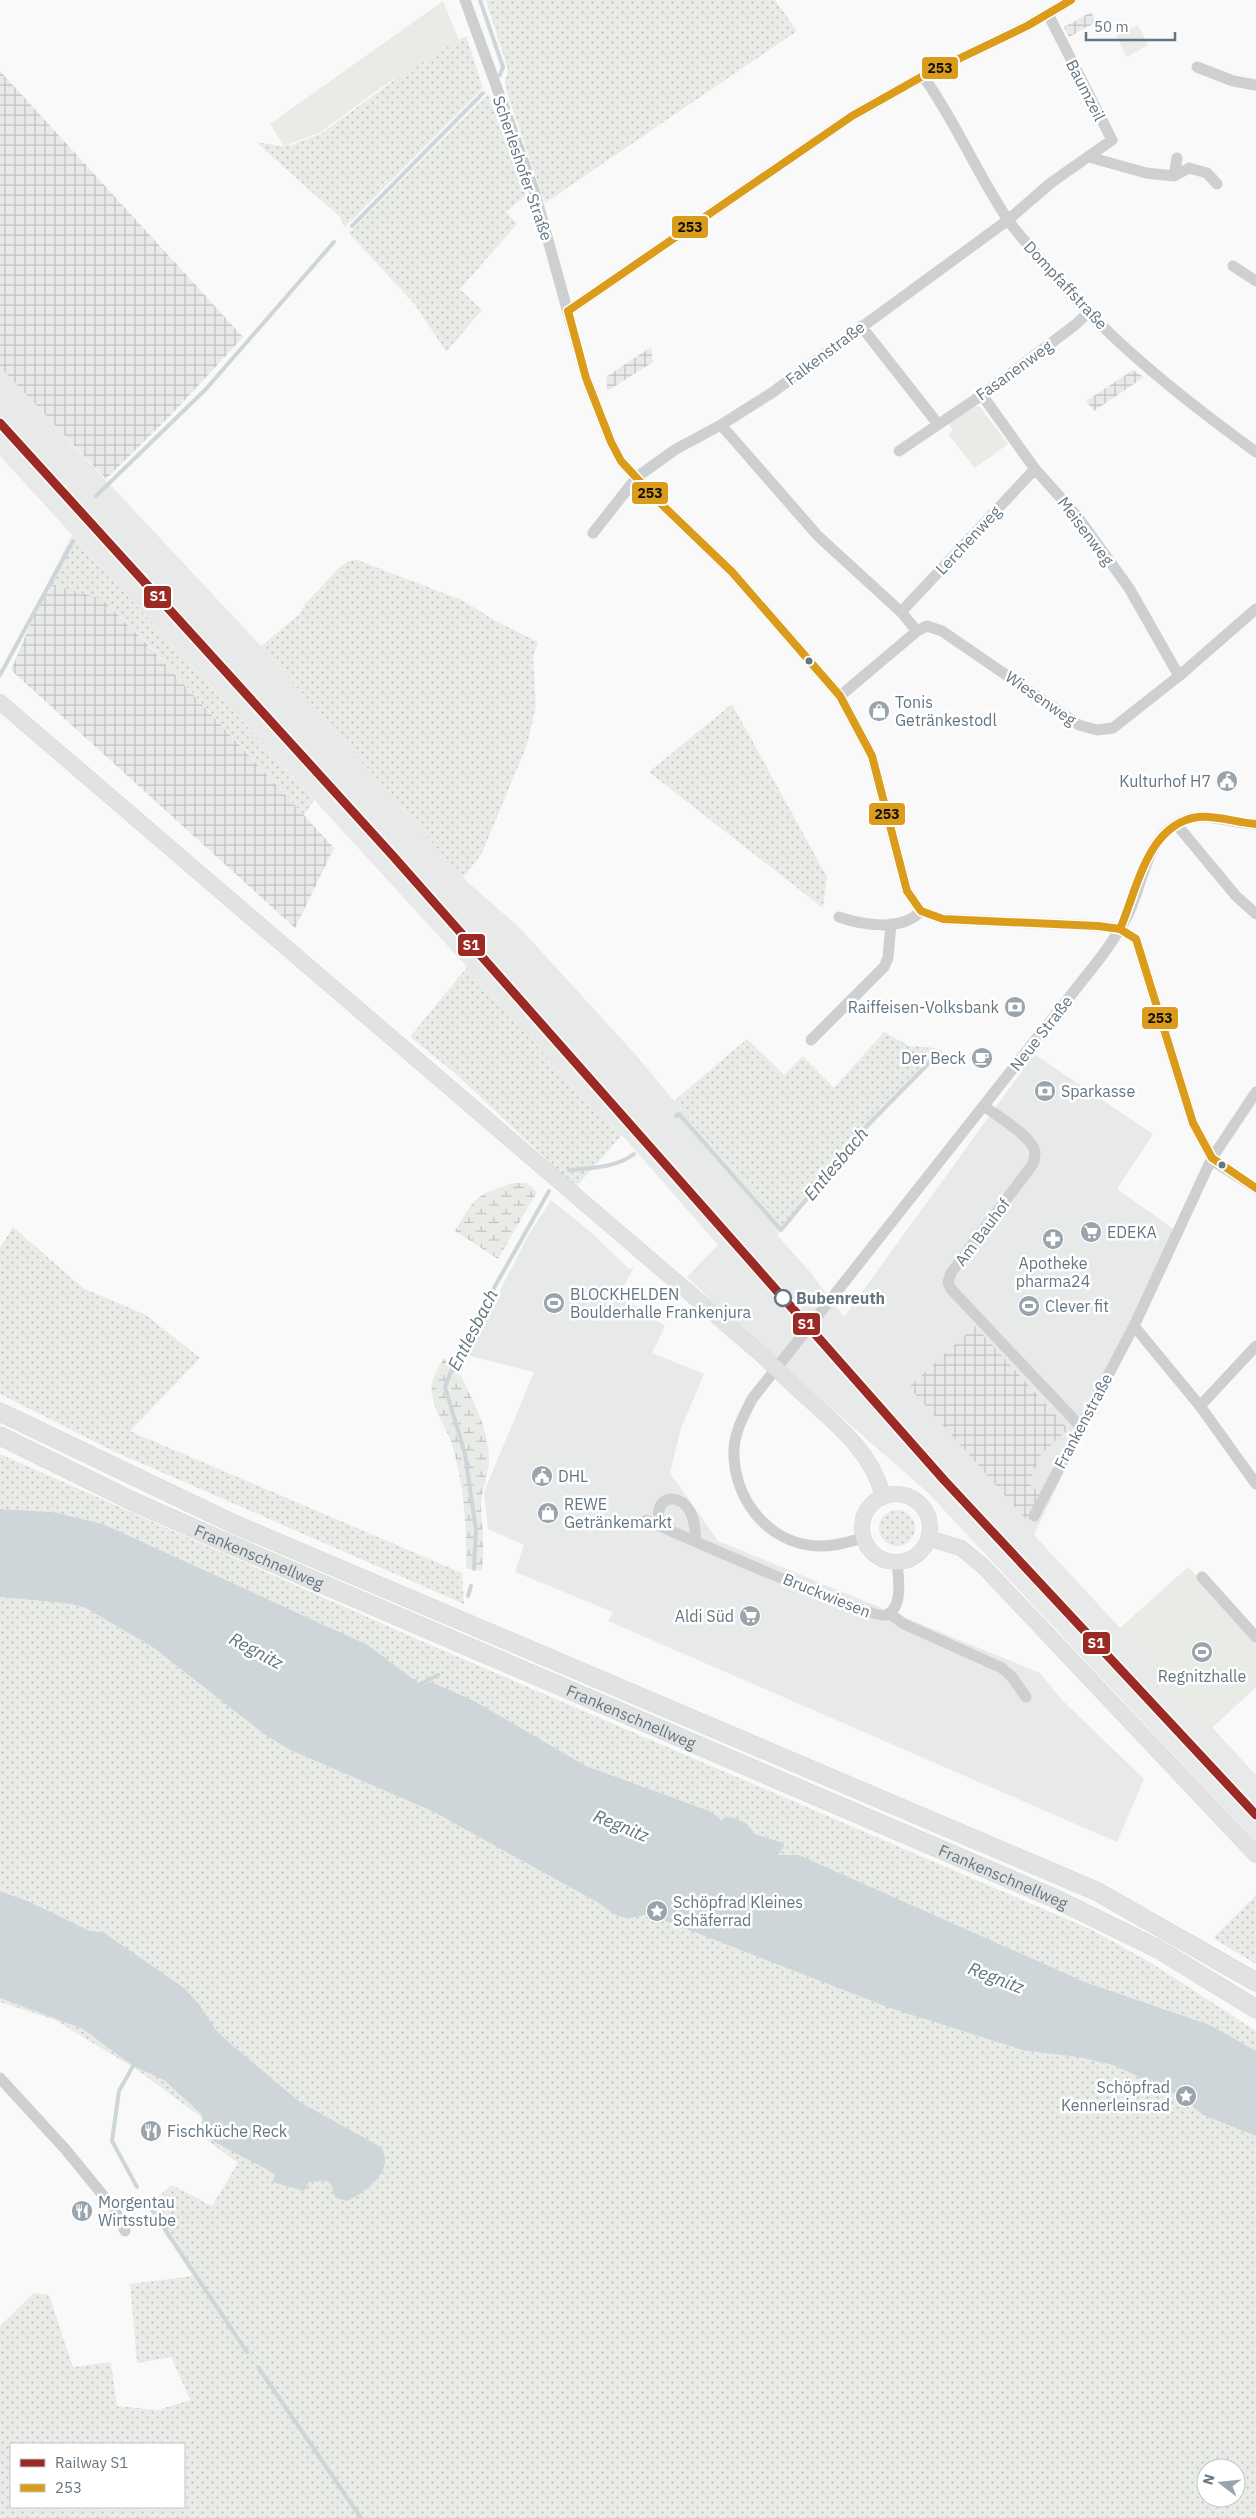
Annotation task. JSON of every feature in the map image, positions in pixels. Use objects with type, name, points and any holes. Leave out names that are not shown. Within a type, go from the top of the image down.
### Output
[{"type":"highway","name":"Frankenschnellweg","points":[[0,1412],[234,1524],[1096,1891],[1256,1982]]},
{"type":"highway","name":"Frankenschnellweg","points":[[0,1436],[134,1502],[236,1547],[1056,1899],[1158,1949],[1256,2009]]},
{"type":"main road","points":[[0,702],[655,1262],[762,1356],[850,1438],[873,1467],[883,1496]]},
{"type":"main road","points":[[895,1494],[906,1496],[916,1501],[924,1510],[929,1520],[928,1538],[920,1553],[910,1559],[897,1562],[877,1557],[868,1549],[863,1538],[863,1518],[871,1505],[883,1496],[895,1494]]},
{"type":"main road","points":[[928,1538],[961,1548],[983,1566],[1256,1855]]},
{"type":"street","name":"Scherleshofer Straße","points":[[465,0],[493,81],[536,193],[586,378],[598,411],[622,461],[656,499],[732,572],[840,696],[872,756],[907,891],[921,911]]},
{"type":"street","points":[[568,311],[868,107],[924,76],[1048,14],[1071,0]]},
{"type":"street","name":"Baumzeil","points":[[1008,220],[1052,182],[1112,140],[1048,14]]},
{"type":"street","points":[[1197,67],[1233,82],[1256,85]]},
{"type":"street","name":"Dompfaffstraße","points":[[924,76],[940,100],[1008,220],[1088,313],[1147,368],[1196,408],[1256,452]]},
{"type":"street","points":[[1089,157],[1145,177],[1174,176],[1188,168],[1208,173],[1217,184]]},
{"type":"street","points":[[1174,176],[1177,158]]},
{"type":"street","name":"Falkenstraße","points":[[637,476],[676,448],[721,425],[773,392],[1008,220]]},
{"type":"street","points":[[1233,266],[1256,281]]},
{"type":"street","name":"Fasanenweg","points":[[899,452],[1076,325],[1088,313]]},
{"type":"street","points":[[861,326],[938,424]]},
{"type":"street","name":"Meisenweg","points":[[982,394],[1036,469],[1077,516],[1129,588],[1179,676]]},
{"type":"street","points":[[721,425],[818,536],[901,612],[917,631],[840,696]]},
{"type":"street","name":"Lerchenweg","points":[[901,612],[1036,469]]},
{"type":"street","points":[[593,533],[637,476]]},
{"type":"street","name":"Wiesenweg","points":[[917,631],[927,626],[942,631],[1002,670],[1051,708],[1079,725],[1097,730],[1113,728],[1179,676],[1256,609]]},
{"type":"street","points":[[1256,824],[1201,817],[1191,818],[1177,825],[1236,896],[1256,914]]},
{"type":"street","name":"Neue Straße","points":[[863,1538],[835,1546],[817,1546],[795,1542],[776,1533],[755,1514],[744,1498],[736,1473],[734,1448],[737,1431],[752,1399],[1101,957],[1120,929],[1130,909],[1150,852],[1159,839],[1177,825]]},
{"type":"street","points":[[839,917],[856,923],[891,924],[915,918],[921,911],[931,917],[960,922],[1053,923],[1120,929],[1136,939],[1193,1124],[1212,1158],[1218,1164],[1254,1183]]},
{"type":"street","points":[[811,1040],[884,967],[888,958],[891,924]]},
{"type":"street","name":"Frankenstraße","points":[[1034,1516],[1134,1326],[1212,1158],[1256,1092]]},
{"type":"street","name":"Am Bauhof","points":[[984,1106],[1022,1134],[1032,1144],[1035,1152],[1033,1164],[950,1273],[948,1282],[951,1289],[1080,1426]]},
{"type":"street","points":[[1134,1326],[1200,1406],[1256,1484]]},
{"type":"street","points":[[1200,1406],[1256,1346]]},
{"type":"street","points":[[660,1526],[659,1509],[663,1502],[670,1498],[676,1499],[684,1503],[690,1510],[694,1522],[696,1541]]},
{"type":"street","name":"Bruckwiesen","points":[[646,1520],[861,1609],[880,1615],[889,1613],[908,1626],[1002,1668],[1012,1677],[1026,1697]]},
{"type":"street","points":[[889,1613],[898,1601],[897,1562]]},
{"type":"street","points":[[1202,1576],[1256,1637]]},
{"type":"street","points":[[0,2078],[66,2150],[118,2215],[125,2231]]},
{"type":"shaded area","points":[[1091,12],[1096,22],[1069,37],[1064,27]]},
{"type":"shaded area","points":[[0,71],[243,337],[173,413],[106,479],[0,367]]},
{"type":"shaded area","points":[[651,347],[653,362],[607,391],[606,377]]},
{"type":"shaded area","points":[[0,367],[261,646],[463,878],[519,927],[635,1054],[714,1149],[784,1226],[777,1235],[810,1272],[844,1317],[1034,1054],[1153,1134],[1117,1189],[1178,1232],[1034,1535],[1256,1775],[1256,1843],[928,1493],[736,1324],[687,1277],[718,1245],[622,1135],[592,1108],[467,967],[0,456]]},
{"type":"shaded area","points":[[1133,370],[1144,377],[1094,411],[1086,401]]},
{"type":"shaded area","points":[[48,583],[102,599],[144,641],[334,848],[295,928],[11,670]]},
{"type":"shaded area","points":[[551,1200],[592,1233],[629,1269],[634,1267],[619,1295],[665,1326],[652,1353],[704,1374],[681,1428],[670,1473],[718,1541],[1040,1673],[1062,1700],[1144,1779],[1117,1842],[608,1621],[613,1612],[515,1572],[524,1545],[488,1529],[484,1492],[534,1372],[467,1355],[529,1234]]},
{"type":"shaded area","points":[[975,1326],[1068,1429],[1041,1454],[1029,1483],[1042,1495],[1026,1519],[909,1387]]},
{"type":"green space","points":[[486,0],[775,0],[797,31],[545,203],[507,93],[505,81],[508,70]]},
{"type":"green space","points":[[443,1],[459,40],[379,89],[321,132],[284,146],[270,124]]},
{"type":"green space","points":[[1138,25],[1148,45],[1127,57],[1116,36]]},
{"type":"green space","points":[[466,36],[483,88],[345,227],[340,217],[256,142],[281,146],[292,145],[322,133],[411,68]]},
{"type":"green space","points":[[488,94],[526,195],[506,212],[517,224],[460,289],[482,310],[446,352],[416,306],[349,233]]},
{"type":"green space","points":[[975,406],[980,407],[1008,444],[975,468],[948,434],[953,430],[949,423]]},
{"type":"green space","points":[[72,535],[314,800],[304,815],[145,641],[102,599],[48,583]]},
{"type":"green space","points":[[357,560],[462,600],[496,621],[538,642],[533,657],[536,706],[527,745],[482,853],[463,878],[261,646],[300,614],[305,604],[338,569],[348,561]]},
{"type":"green space","points":[[732,704],[827,877],[823,908],[649,772]]},
{"type":"green space","points":[[467,967],[592,1108],[622,1135],[576,1187],[456,1074],[410,1037]]},
{"type":"green space","points":[[884,1032],[909,1046],[935,1048],[940,1052],[868,1125],[784,1226],[714,1149],[674,1101],[747,1039],[784,1075],[803,1056],[834,1088]]},
{"type":"green space","points":[[513,1183],[527,1183],[537,1192],[498,1259],[455,1231],[477,1199],[490,1191]]},
{"type":"green space","points":[[13,1227],[83,1288],[146,1315],[200,1358],[130,1431],[462,1573],[464,1604],[113,1451],[0,1394],[0,1248]]},
{"type":"green space","points":[[444,1359],[454,1362],[477,1409],[486,1434],[489,1465],[481,1505],[482,1571],[466,1568],[464,1509],[460,1480],[452,1444],[433,1401],[432,1384]]},
{"type":"green space","points":[[0,1454],[435,1647],[1092,1930],[1153,1964],[1256,2031],[1256,2051],[1210,2025],[1085,1982],[799,1855],[778,1855],[783,1843],[755,1834],[747,1824],[721,1821],[719,1817],[707,1810],[586,1766],[476,1702],[418,1687],[417,1679],[413,1679],[368,1645],[103,1524],[53,1512],[0,1509]]},
{"type":"green space","points":[[897,1510],[904,1511],[910,1515],[914,1521],[914,1535],[910,1541],[904,1545],[897,1546],[890,1545],[884,1541],[880,1535],[879,1528],[880,1521],[884,1515],[890,1511]]},
{"type":"green space","points":[[1188,1567],[1256,1635],[1256,1687],[1212,1728],[1120,1628]]},
{"type":"green space","points":[[0,1597],[72,1604],[86,1608],[154,1648],[264,1734],[290,1750],[432,1811],[615,1913],[634,1917],[648,1914],[1078,2057],[1113,2065],[1180,2096],[1203,2115],[1256,2136],[1256,2518],[0,2518],[0,2326],[34,2293],[49,2295],[73,2367],[111,2362],[117,2406],[158,2410],[190,2400],[171,2357],[137,2363],[130,2284],[193,2276],[147,2206],[172,2185],[212,2206],[238,2163],[204,2138],[201,2117],[139,2071],[55,2020],[0,2002],[0,1998],[83,2029],[133,2066],[164,2080],[201,2114],[209,2139],[276,2174],[274,2182],[326,2181],[331,2183],[335,2197],[381,2147],[300,2102],[216,2030],[199,2004],[103,1932],[90,1931],[30,1902],[0,1891]]},
{"type":"green space","points":[[1256,1895],[1256,1964],[1213,1938]]},
{"type":"water","name":"Regnitz","points":[[0,1509],[53,1512],[103,1524],[368,1645],[413,1679],[417,1679],[418,1687],[431,1682],[476,1702],[586,1766],[707,1810],[719,1817],[721,1821],[725,1817],[735,1818],[747,1824],[755,1834],[783,1843],[784,1846],[778,1855],[799,1855],[1085,1982],[1210,2025],[1256,2051],[1256,2136],[1203,2115],[1180,2096],[1113,2065],[1078,2057],[1023,2050],[890,2008],[648,1914],[632,1918],[621,1917],[432,1811],[290,1750],[264,1734],[154,1648],[86,1608],[72,1604],[0,1597]]},
{"type":"water","points":[[0,1891],[30,1902],[90,1931],[103,1932],[184,1988],[199,2004],[216,2030],[300,2102],[381,2147],[385,2156],[385,2164],[377,2179],[362,2192],[347,2201],[335,2197],[331,2184],[326,2181],[309,2182],[304,2191],[273,2182],[275,2174],[209,2139],[201,2114],[164,2080],[133,2066],[83,2029],[0,1998]]},
{"type":"waterway","points":[[480,0],[503,67],[500,75]]},
{"type":"waterway","points":[[352,226],[483,93]]},
{"type":"waterway","points":[[96,496],[206,389],[334,242]]},
{"type":"waterway","points":[[0,675],[73,541]]},
{"type":"waterway","name":"Entlesbach","points":[[676,1116],[679,1114],[781,1230],[868,1125],[940,1052]]},
{"type":"waterway","name":"Entlesbach","points":[[569,1170],[611,1165],[634,1154]]},
{"type":"waterway","name":"Entlesbach","points":[[474,1569],[476,1530],[465,1454],[445,1387],[460,1348],[549,1191]]},
{"type":"waterway","points":[[468,1596],[471,1586]]},
{"type":"waterway","points":[[413,1688],[438,1675]]},
{"type":"waterway","points":[[133,2066],[119,2091],[112,2141],[137,2187]]},
{"type":"waterway","points":[[148,2204],[247,2352]]},
{"type":"waterway","points":[[258,2367],[361,2518]]},
{"type":"rail line","name":"S1","points":[[0,423],[393,856],[944,1480],[1256,1815]]},
{"type":"transit line","name":"253","points":[[568,311],[852,116],[923,76],[1027,26],[1071,0]]},
{"type":"transit line","name":"253","points":[[568,311],[586,378],[611,442],[621,461],[656,499],[732,572],[840,696],[872,756],[907,891],[921,911],[943,919],[1098,926],[1120,929],[1136,939],[1193,1123],[1212,1158],[1256,1188]]},
{"type":"transit line","name":"253","points":[[1120,929],[1146,861],[1155,845],[1167,832],[1181,822],[1198,817],[1212,817],[1256,824]]},
{"type":"place","name":"Tonis Getränkestodl","points":[[879,711]]},
{"type":"place","name":"Kulturhof H7","points":[[1227,781]]},
{"type":"place","name":"Raiffeisen-Volksbank","points":[[1015,1007]]},
{"type":"place","name":"Der Beck","points":[[982,1058]]},
{"type":"place","name":"Sparkasse","points":[[1045,1091]]},
{"type":"place","name":"EDEKA","points":[[1091,1232]]},
{"type":"place","name":"Apotheke pharma24","points":[[1053,1239]]},
{"type":"place","name":"Bubenreuth","points":[[783,1298]]},
{"type":"place","name":"BLOCKHELDEN Boulderhalle Frankenjura","points":[[554,1303]]},
{"type":"place","name":"Clever fit","points":[[1029,1306]]},
{"type":"place","name":"DHL","points":[[542,1476]]},
{"type":"place","name":"REWE Getränkemarkt","points":[[548,1513]]},
{"type":"place","name":"Aldi Süd","points":[[750,1616]]},
{"type":"place","name":"Regnitzhalle","points":[[1202,1652]]},
{"type":"place","name":"Schöpfrad Kleines Schäferrad","points":[[657,1911]]},
{"type":"place","name":"Schöpfrad Kennerleinsrad","points":[[1186,2096]]},
{"type":"place","name":"Fischküche Reck","points":[[151,2131]]},
{"type":"place","name":"Morgentau Wirtsstube","points":[[82,2211]]}]
